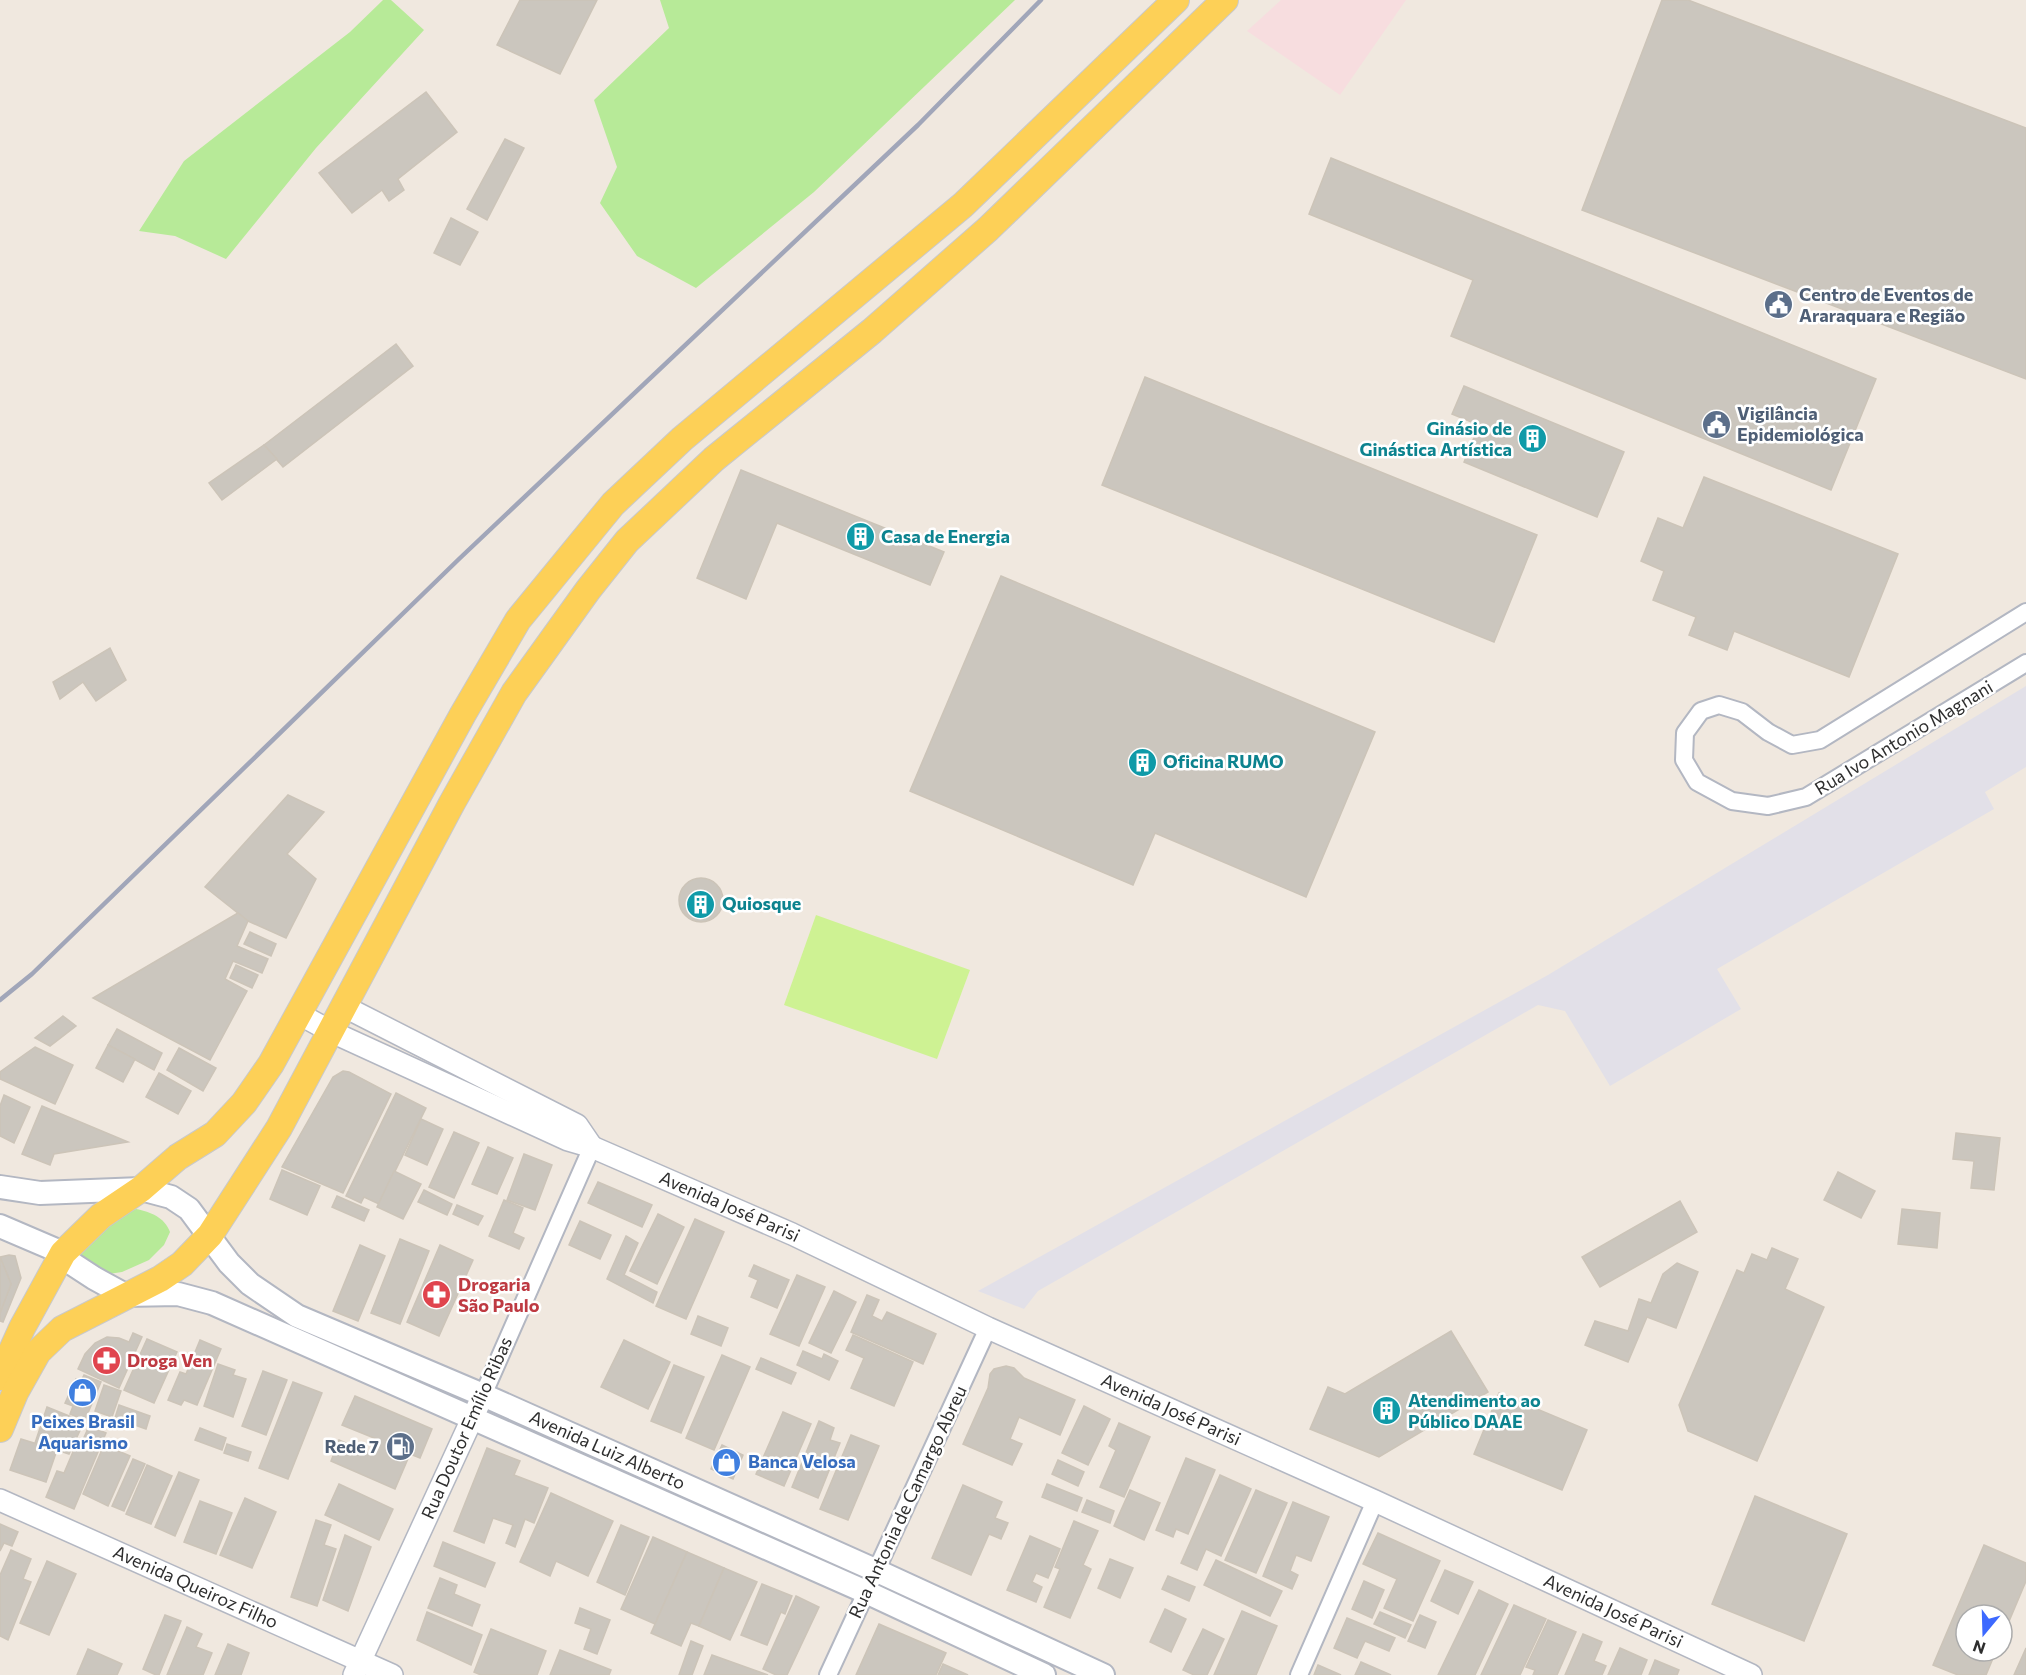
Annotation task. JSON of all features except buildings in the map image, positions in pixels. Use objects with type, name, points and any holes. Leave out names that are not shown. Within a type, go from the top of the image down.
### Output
[{"type":"main road","points":[[0,1377],[22,1328],[63,1253],[101,1216],[141,1189],[178,1157],[215,1134],[244,1103],[271,1064],[457,723],[518,620],[613,504],[682,439],[963,205],[1176,0]]},
{"type":"main road","points":[[0,1428],[38,1352],[62,1329],[160,1279],[182,1264],[210,1235],[279,1128],[452,803],[514,693],[588,590],[627,541],[714,459],[872,331],[988,229],[1225,0]]},
{"type":"main road","name":"Avenida Luiz Alberto","points":[[0,1187],[40,1193],[141,1189],[171,1197],[189,1209],[229,1263],[250,1284],[297,1316],[483,1395],[875,1570],[1103,1675]]},
{"type":"main road","name":"Avenida Luiz Alberto","points":[[0,1226],[63,1253],[71,1263],[125,1295],[178,1294],[212,1303],[866,1592],[1044,1675]]},
{"type":"street","name":"Rua Ivo Antonio Magnani","points":[[2026,612],[1820,740],[1792,745],[1768,732],[1742,711],[1719,705],[1701,711],[1685,733],[1684,760],[1697,782],[1732,801],[1768,806],[1806,797],[2026,663]]},
{"type":"street","name":"Avenida José Parisi","points":[[345,1007],[577,1125],[592,1147]]},
{"type":"street","name":"Avenida José Parisi","points":[[299,1014],[332,1032],[568,1140],[592,1147],[792,1234],[988,1329],[1375,1501],[1751,1675]]},
{"type":"street","name":"Rua Doutor Emílio Ribas","points":[[357,1668],[473,1418],[592,1147]]},
{"type":"street","name":"Rua Antonia de Camargo Abreu","points":[[828,1675],[988,1329]]},
{"type":"street","name":"Avenida Queiroz Filho","points":[[0,1500],[357,1668],[392,1675]]},
{"type":"street","points":[[1299,1675],[1375,1501]]},
{"type":"shaded area","points":[[1281,0],[1406,0],[1340,95],[1247,31]]},
{"type":"shaded area","points":[[2026,686],[2026,767],[1985,792],[1994,809],[1717,969],[1741,1009],[1610,1086],[1565,1011],[1538,1005],[1038,1291],[1024,1309],[978,1291],[1548,975]]},
{"type":"green space","points":[[383,0],[391,0],[424,30],[316,148],[226,259],[175,236],[139,231],[184,161],[350,32]]},
{"type":"green space","points":[[660,0],[1015,0],[814,192],[696,288],[637,256],[600,203],[617,167],[594,100],[669,28]]},
{"type":"green space","points":[[816,915],[970,970],[937,1059],[784,1005]]},
{"type":"green space","points":[[136,1209],[152,1214],[164,1222],[170,1232],[164,1245],[149,1260],[122,1272],[102,1275],[85,1269],[76,1249]]},
{"type":"railway","points":[[0,1000],[32,974],[459,559],[918,125],[1041,0]]},
{"type":"place","name":"Centro de Eventos de Araraquara e Região","points":[[1778,305]]},
{"type":"place","name":"Vigilância Epidemiológica","points":[[1716,424]]},
{"type":"place","name":"Ginásio de Ginástica Artística","points":[[1533,439]]},
{"type":"place","name":"Casa de Energia","points":[[860,537]]},
{"type":"place","name":"Oficina RUMO","points":[[1142,762]]},
{"type":"place","name":"Quiosque","points":[[701,904]]},
{"type":"place","name":"Drogaria São Paulo","points":[[437,1295]]},
{"type":"place","name":"Droga Ven","points":[[106,1361]]},
{"type":"place","name":"Peixes Brasil Aquarismo","points":[[83,1393]]},
{"type":"place","name":"Atendimento ao Público DAAE","points":[[1387,1411]]},
{"type":"place","name":"Rede 7","points":[[400,1447]]},
{"type":"place","name":"Banca Velosa","points":[[727,1462]]}]
